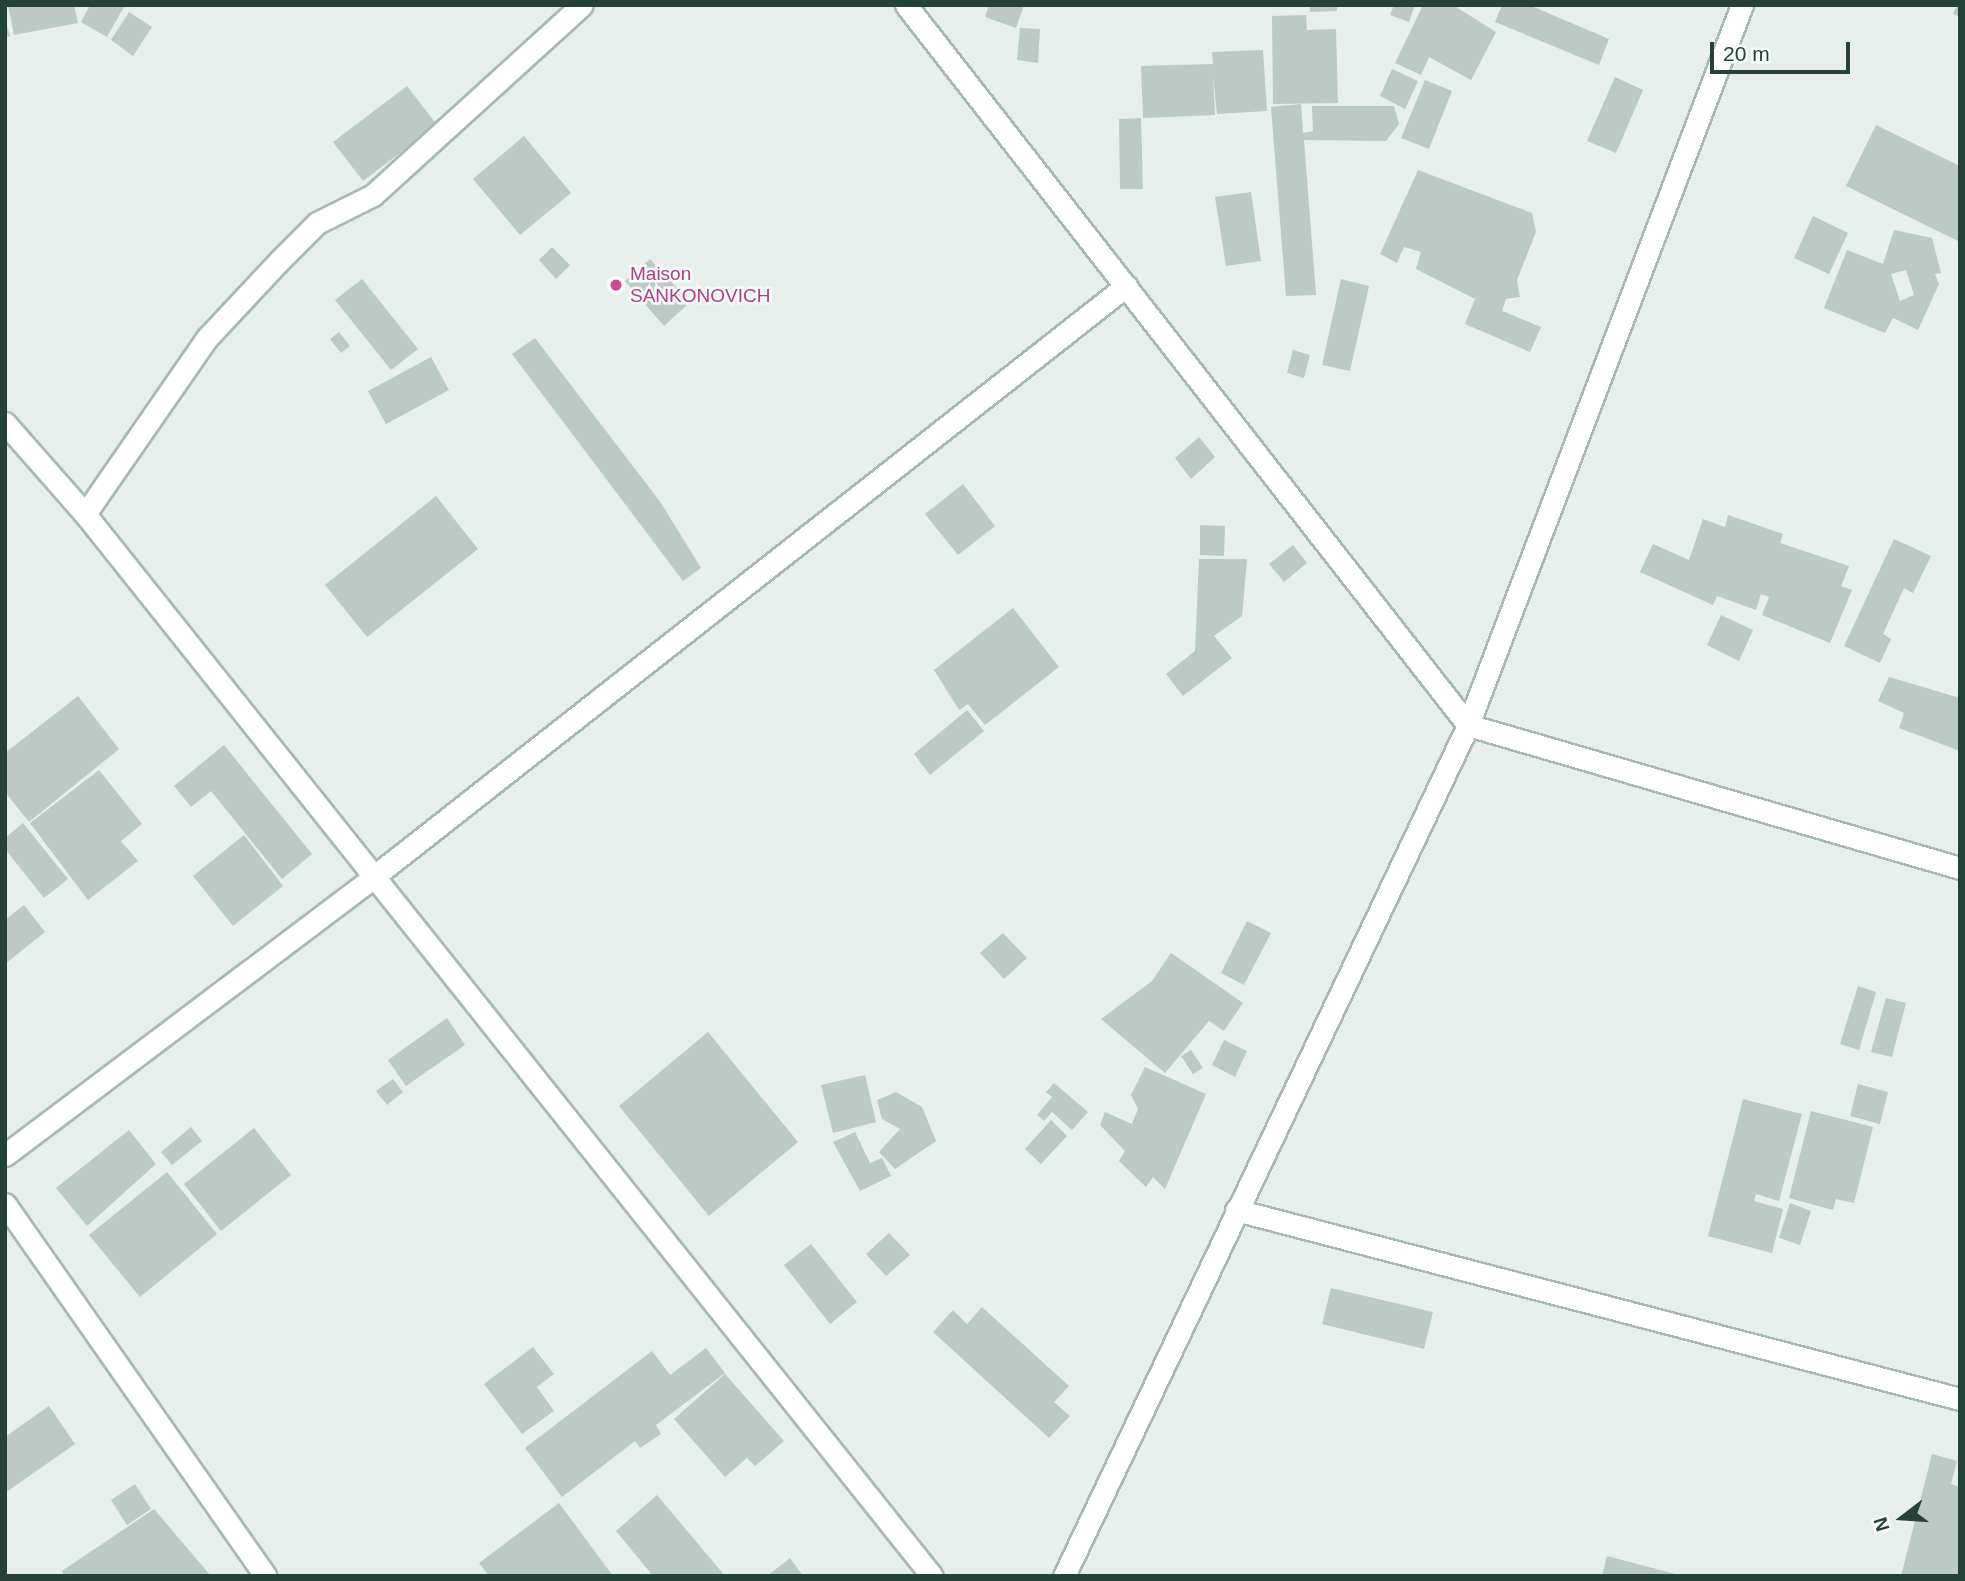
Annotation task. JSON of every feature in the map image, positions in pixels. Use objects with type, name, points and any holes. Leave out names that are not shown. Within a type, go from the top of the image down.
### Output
[{"type":"street","points":[[85,514],[207,338],[280,260],[317,223],[373,195],[582,5]]},
{"type":"street","points":[[906,5],[1468,725],[1960,868]]},
{"type":"street","points":[[1064,1576],[1468,725],[1742,5]]},
{"type":"street","points":[[5,1155],[372,878],[1126,286]]},
{"type":"street","points":[[5,423],[85,514],[372,878],[932,1576]]},
{"type":"street","points":[[5,1204],[265,1576]]},
{"type":"street","points":[[1236,1210],[1960,1399]]},
{"type":"building","points":[[8,5],[74,5],[78,23],[14,35]]},
{"type":"building","points":[[90,5],[125,5],[107,37],[81,22]]},
{"type":"building","points":[[989,5],[1024,5],[1016,28],[985,17]]},
{"type":"building","points":[[1310,5],[1337,5],[1337,11],[1310,12]]},
{"type":"building","points":[[1394,5],[1415,5],[1409,22],[1390,15]]},
{"type":"building","points":[[1423,5],[1453,5],[1496,32],[1471,80],[1429,57],[1421,75],[1395,63]]},
{"type":"building","points":[[1502,5],[1529,5],[1609,39],[1599,65],[1495,22]]},
{"type":"building","points":[[1957,5],[1960,5],[1960,17],[1953,14]]},
{"type":"building","points":[[129,12],[152,27],[133,56],[111,40]]},
{"type":"building","points":[[1306,15],[1307,30],[1336,29],[1338,103],[1273,104],[1272,16]]},
{"type":"building","points":[[5,19],[10,36],[5,37]]},
{"type":"building","points":[[1020,28],[1040,29],[1038,63],[1017,60]]},
{"type":"building","points":[[1263,50],[1267,111],[1217,114],[1213,76],[1215,115],[1143,118],[1141,66],[1213,64],[1212,52]]},
{"type":"building","points":[[1392,69],[1418,81],[1405,109],[1380,96]]},
{"type":"building","points":[[1615,77],[1643,90],[1616,153],[1587,141]]},
{"type":"building","points":[[1425,80],[1452,91],[1429,149],[1401,138]]},
{"type":"building","points":[[407,86],[437,125],[363,181],[333,142]]},
{"type":"building","points":[[1301,104],[1303,133],[1313,131],[1312,106],[1394,106],[1399,124],[1386,141],[1304,140],[1316,295],[1286,296],[1271,107]]},
{"type":"building","points":[[1141,118],[1143,189],[1120,189],[1119,119]]},
{"type":"building","points":[[1876,125],[1960,166],[1960,242],[1846,186]]},
{"type":"building","points":[[524,136],[571,193],[520,235],[473,179]]},
{"type":"building","points":[[1418,170],[1532,213],[1536,232],[1517,280],[1520,297],[1506,299],[1502,311],[1541,327],[1530,352],[1465,324],[1475,299],[1416,269],[1421,252],[1404,247],[1397,263],[1380,254]]},
{"type":"building","points":[[1251,192],[1261,261],[1226,266],[1215,197]]},
{"type":"building","points":[[1813,216],[1848,233],[1829,274],[1794,258]]},
{"type":"building","points":[[1894,230],[1932,238],[1941,273],[1935,274],[1939,284],[1918,330],[1893,318],[1885,333],[1824,308],[1847,250],[1883,264]],"holes":[[[1906,270],[1914,295],[1900,301],[1891,274]]]},
{"type":"building","points":[[552,247],[570,265],[556,279],[539,260]]},
{"type":"building","points":[[650,259],[690,302],[664,326],[625,281]]},
{"type":"building","points":[[362,279],[418,349],[391,370],[335,300]]},
{"type":"building","points":[[1341,279],[1369,286],[1350,371],[1322,365]]},
{"type":"building","points":[[339,332],[350,346],[341,353],[330,339]]},
{"type":"building","points":[[535,338],[661,503],[701,568],[683,581],[512,354]]},
{"type":"building","points":[[1293,350],[1310,355],[1304,378],[1287,373]]},
{"type":"building","points":[[431,357],[449,390],[386,424],[368,391]]},
{"type":"building","points":[[1199,437],[1215,457],[1191,479],[1175,458]]},
{"type":"building","points":[[963,484],[995,526],[958,555],[925,514]]},
{"type":"building","points":[[436,496],[478,549],[367,637],[325,585]]},
{"type":"building","points":[[1728,515],[1783,534],[1780,543],[1849,566],[1841,586],[1852,590],[1830,643],[1762,615],[1769,597],[1761,594],[1756,610],[1717,596],[1713,605],[1640,572],[1653,544],[1689,560],[1703,519],[1725,527]]},
{"type":"building","points":[[1200,525],[1225,526],[1224,556],[1200,555]]},
{"type":"building","points":[[1894,539],[1931,556],[1913,593],[1904,588],[1883,634],[1891,639],[1880,663],[1844,646]]},
{"type":"building","points":[[1293,545],[1307,563],[1284,582],[1269,564]]},
{"type":"building","points":[[1199,559],[1247,559],[1242,616],[1214,636],[1232,658],[1183,696],[1166,674],[1195,651]]},
{"type":"building","points":[[1013,608],[1059,667],[985,725],[968,704],[959,710],[934,670]]},
{"type":"building","points":[[1721,615],[1753,630],[1739,661],[1707,645]]},
{"type":"building","points":[[1889,677],[1960,698],[1960,751],[1899,728],[1904,713],[1878,701]]},
{"type":"building","points":[[78,696],[119,749],[29,822],[5,792],[5,753]]},
{"type":"building","points":[[967,710],[984,731],[930,775],[914,754]]},
{"type":"building","points":[[224,745],[312,854],[282,879],[211,791],[191,807],[174,786]]},
{"type":"building","points":[[99,770],[142,824],[121,841],[138,861],[88,900],[30,823]]},
{"type":"building","points":[[23,823],[68,879],[44,898],[5,849],[5,838]]},
{"type":"building","points":[[244,835],[283,886],[233,926],[193,876]]},
{"type":"building","points":[[24,905],[45,932],[5,964],[5,920]]},
{"type":"building","points":[[1247,921],[1271,933],[1244,985],[1221,973]]},
{"type":"building","points":[[1003,933],[1027,958],[1004,979],[980,953]]},
{"type":"building","points":[[1171,953],[1243,1003],[1224,1031],[1209,1021],[1165,1073],[1101,1019],[1152,981]]},
{"type":"building","points":[[1858,986],[1876,992],[1859,1050],[1840,1044]]},
{"type":"building","points":[[1886,998],[1906,1003],[1892,1057],[1871,1052]]},
{"type":"building","points":[[447,1018],[465,1045],[406,1086],[388,1060]]},
{"type":"building","points":[[708,1032],[798,1142],[709,1216],[619,1106]]},
{"type":"building","points":[[1224,1040],[1247,1051],[1235,1077],[1212,1065]]},
{"type":"building","points":[[1191,1050],[1203,1068],[1193,1074],[1181,1056]]},
{"type":"building","points":[[1145,1067],[1206,1094],[1165,1189],[1153,1177],[1146,1187],[1119,1161],[1125,1151],[1100,1125],[1105,1112],[1132,1124],[1138,1109],[1131,1095]]},
{"type":"building","points":[[865,1075],[876,1122],[833,1133],[821,1085]]},
{"type":"building","points":[[393,1079],[403,1092],[387,1105],[376,1091]]},
{"type":"building","points":[[1054,1083],[1088,1112],[1072,1130],[1052,1112],[1044,1121],[1037,1115],[1052,1097],[1046,1092]]},
{"type":"building","points":[[1858,1084],[1888,1092],[1880,1124],[1850,1116]]},
{"type":"building","points":[[896,1092],[922,1107],[936,1141],[895,1169],[879,1152],[900,1129],[882,1119],[877,1100]]},
{"type":"building","points":[[1743,1099],[1802,1114],[1779,1201],[1756,1194],[1754,1201],[1783,1209],[1772,1253],[1708,1236]]},
{"type":"building","points":[[1811,1111],[1873,1127],[1854,1203],[1836,1199],[1833,1210],[1789,1198]]},
{"type":"building","points":[[1051,1120],[1067,1136],[1041,1164],[1025,1149]]},
{"type":"building","points":[[191,1127],[202,1141],[172,1165],[161,1152]]},
{"type":"building","points":[[254,1128],[291,1175],[221,1231],[184,1184]]},
{"type":"building","points":[[129,1130],[156,1164],[87,1226],[56,1188]]},
{"type":"building","points":[[855,1132],[870,1163],[882,1158],[891,1176],[860,1191],[833,1142]]},
{"type":"building","points":[[167,1172],[217,1234],[140,1297],[89,1235]]},
{"type":"building","points":[[1790,1203],[1811,1211],[1800,1245],[1779,1238]]},
{"type":"building","points":[[889,1233],[910,1255],[886,1276],[866,1254]]},
{"type":"building","points":[[811,1244],[857,1302],[830,1324],[784,1265]]},
{"type":"building","points":[[1331,1288],[1433,1312],[1424,1349],[1322,1324]]},
{"type":"building","points":[[982,1307],[1069,1386],[1054,1402],[1070,1416],[1049,1438],[933,1332],[953,1310],[967,1324]]},
{"type":"building","points":[[533,1347],[554,1374],[537,1387],[554,1411],[522,1434],[484,1384]]},
{"type":"building","points":[[706,1348],[725,1373],[656,1425],[661,1434],[640,1448],[635,1441],[562,1497],[525,1448],[652,1351],[670,1375]]},
{"type":"building","points":[[725,1374],[784,1441],[755,1466],[747,1458],[725,1477],[674,1419]]},
{"type":"building","points":[[49,1406],[75,1444],[5,1493],[5,1437]]},
{"type":"building","points":[[1932,1454],[1957,1461],[1951,1484],[1960,1487],[1960,1576],[1901,1576]]},
{"type":"building","points":[[135,1484],[151,1509],[127,1525],[111,1500]]},
{"type":"building","points":[[657,1495],[725,1576],[653,1576],[616,1531]]},
{"type":"building","points":[[559,1503],[613,1576],[489,1576],[479,1563]]},
{"type":"building","points":[[154,1509],[211,1576],[65,1576],[62,1571]]},
{"type":"building","points":[[1607,1556],[1679,1575],[1679,1576],[1602,1576]]},
{"type":"building","points":[[790,1558],[803,1576],[767,1576]]},
{"type":"place","name":"Maison SANKONOVICH","points":[[616,285]]}]
